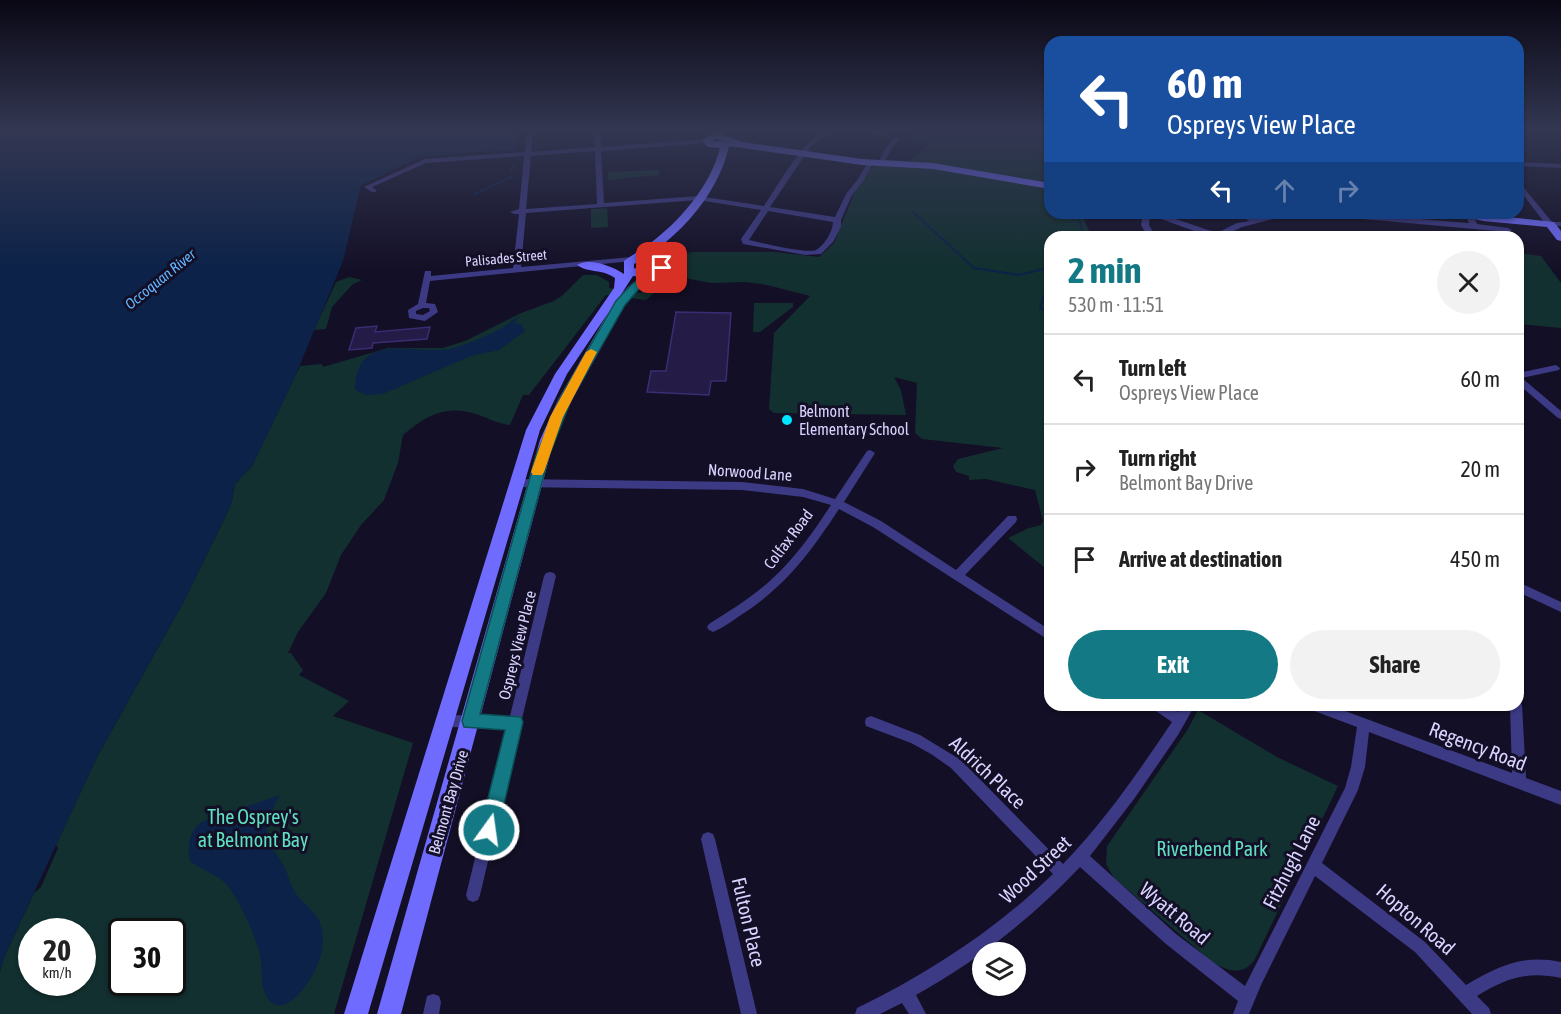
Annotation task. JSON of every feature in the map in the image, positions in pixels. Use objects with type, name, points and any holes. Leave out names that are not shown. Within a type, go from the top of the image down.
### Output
[{"type":"street","points":[[374,191],[367,187],[391,176]]},
{"type":"street","points":[[517,270],[519,211],[524,176]]},
{"type":"street","points":[[599,176],[601,205]]},
{"type":"street","name":"Belmont Bay Drive","points":[[356,1014],[533,430],[549,394],[633,264],[672,232],[714,176]]},
{"type":"street","points":[[789,176],[745,239],[746,242],[815,254],[829,242],[849,194],[863,176]]},
{"type":"street","points":[[993,176],[1044,185]]},
{"type":"street","points":[[1524,190],[1555,224],[1561,238]]},
{"type":"street","points":[[519,211],[698,198],[837,220]]},
{"type":"street","points":[[1166,219],[1201,231]]},
{"type":"street","points":[[1250,219],[1254,222]]},
{"type":"street","points":[[1225,231],[1267,219]]},
{"type":"street","points":[[1430,219],[1555,224]]},
{"type":"street","points":[[1468,219],[1508,230]]},
{"type":"street","name":"Belmont Bay Drive","points":[[389,1014],[535,483],[556,417],[584,364],[625,298],[635,286],[660,266],[672,232]]},
{"type":"street","points":[[654,256],[660,266],[643,274],[633,264],[654,256]]},
{"type":"street","name":"Palisades Street","points":[[422,305],[427,276],[633,264]]},
{"type":"street","points":[[586,265],[614,271],[621,278],[619,287]]},
{"type":"street","points":[[1524,376],[1556,369]]},
{"type":"street","points":[[1524,382],[1561,416]]},
{"type":"street","name":"Colfax Road","points":[[713,627],[764,593],[782,577],[870,453]]},
{"type":"street","name":"Norwood Lane","points":[[516,483],[758,486],[803,493],[836,503],[877,524],[1044,632]]},
{"type":"street","points":[[957,576],[1012,519]]},
{"type":"street","name":"Ospreys View Place","points":[[473,895],[550,576]]},
{"type":"street","points":[[1524,590],[1561,607]]},
{"type":"street","points":[[1167,711],[1180,720]]},
{"type":"street","name":"Wood Street","points":[[863,1014],[968,954],[996,933],[1063,874],[1115,815],[1186,711]]},
{"type":"street","name":"Regency Road","points":[[1331,711],[1561,798]]},
{"type":"street","points":[[1516,711],[1519,782]]},
{"type":"street","name":"Ospreys View Place","points":[[444,721],[515,722]]},
{"type":"street","name":"Aldrich Place","points":[[871,722],[908,734],[938,750],[956,764],[1063,874]]},
{"type":"street","name":"Fitzhugh Lane","points":[[1241,1014],[1355,779],[1364,723]]},
{"type":"street","name":"Fulton Place","points":[[708,839],[749,1014]]},
{"type":"street","name":"Wyatt Road","points":[[1080,857],[1171,939],[1247,998]]},
{"type":"street","name":"Hopton Road","points":[[1313,865],[1420,947],[1483,1014]]},
{"type":"street","points":[[1466,994],[1510,970],[1530,966],[1561,970]]},
{"type":"street","points":[[905,992],[918,1014]]},
{"type":"green space","points":[[608,176],[646,176],[608,180]]},
{"type":"green space","name":"The Osprey's at Belmont Bay","points":[[865,176],[1044,176],[1044,219],[1084,219],[1089,231],[1044,231],[1044,567],[1008,538],[1041,525],[1043,521],[1035,490],[986,479],[969,480],[969,476],[956,472],[953,466],[958,459],[1003,448],[922,439],[915,433],[917,383],[894,377],[901,390],[906,415],[774,413],[769,409],[774,333],[810,296],[767,285],[746,282],[712,283],[673,276],[646,300],[606,295],[529,395],[523,395],[510,425],[468,412],[447,411],[421,421],[403,435],[398,463],[384,500],[361,525],[341,555],[326,593],[298,632],[288,653],[291,653],[303,670],[299,675],[349,701],[333,716],[413,743],[334,1014],[0,1014],[0,972],[4,957],[18,927],[18,996],[96,996],[96,918],[22,918],[34,893],[41,887],[58,848],[56,845],[97,757],[184,601],[231,505],[235,484],[252,466],[300,366],[322,364],[323,367],[388,348],[443,348],[465,341],[521,313],[554,301],[583,275],[597,275],[609,282],[609,288],[640,293],[667,271],[676,258],[692,252],[774,252],[819,257],[834,243],[855,191]]},
{"type":"green space","points":[[607,208],[608,227],[591,228],[591,209]]},
{"type":"green space","points":[[1524,254],[1541,256],[1561,283],[1561,328],[1524,325]]},
{"type":"green space","points":[[349,277],[362,280],[353,284],[332,307],[326,329],[314,330],[336,282]]},
{"type":"green space","points":[[754,303],[793,303],[793,307],[760,332],[753,332]]},
{"type":"green space","name":"Riverbend Park","points":[[1197,711],[1200,711],[1277,757],[1338,786],[1255,959],[1250,965],[1240,970],[1229,970],[1212,962],[1114,878],[1106,864],[1107,846],[1188,729]]},
{"type":"water","name":"Occoquan River","points":[[0,176],[379,176],[361,185],[343,261],[294,379],[252,466],[235,484],[231,505],[184,601],[97,757],[22,918],[18,918],[18,927],[4,957],[0,972]]},
{"type":"water","points":[[519,316],[514,323],[521,324],[525,331],[499,350],[471,356],[383,394],[366,395],[355,390],[358,370],[366,358],[377,351],[453,348],[489,334]]},
{"type":"water","points":[[280,795],[269,820],[268,838],[296,894],[317,917],[323,937],[320,958],[305,987],[287,1003],[275,1005],[265,994],[258,948],[234,895],[224,882],[190,861],[189,849],[191,835],[201,822]]},
{"type":"building","points":[[676,312],[731,313],[726,381],[711,381],[709,395],[647,392],[651,371],[666,371]]},
{"type":"building","points":[[377,326],[375,332],[430,327],[427,339],[373,343],[372,348],[349,350],[356,328]]},
{"type":"waterway","points":[[475,194],[511,177]]},
{"type":"waterway","points":[[913,212],[974,268],[1019,275],[1044,269]]},
{"type":"waterway","points":[[1079,219],[1082,231]]},
{"type":"waterway","points":[[1044,296],[1040,307],[1044,310]]},
{"type":"slow traffic","points":[[538,472],[556,417],[591,352]]},
{"type":"place","name":"Belmont Elementary School","points":[[787,420]]},
{"type":"route","points":[[489,830],[515,722],[470,721],[542,456],[556,417],[620,303],[635,286],[662,268]]}]
